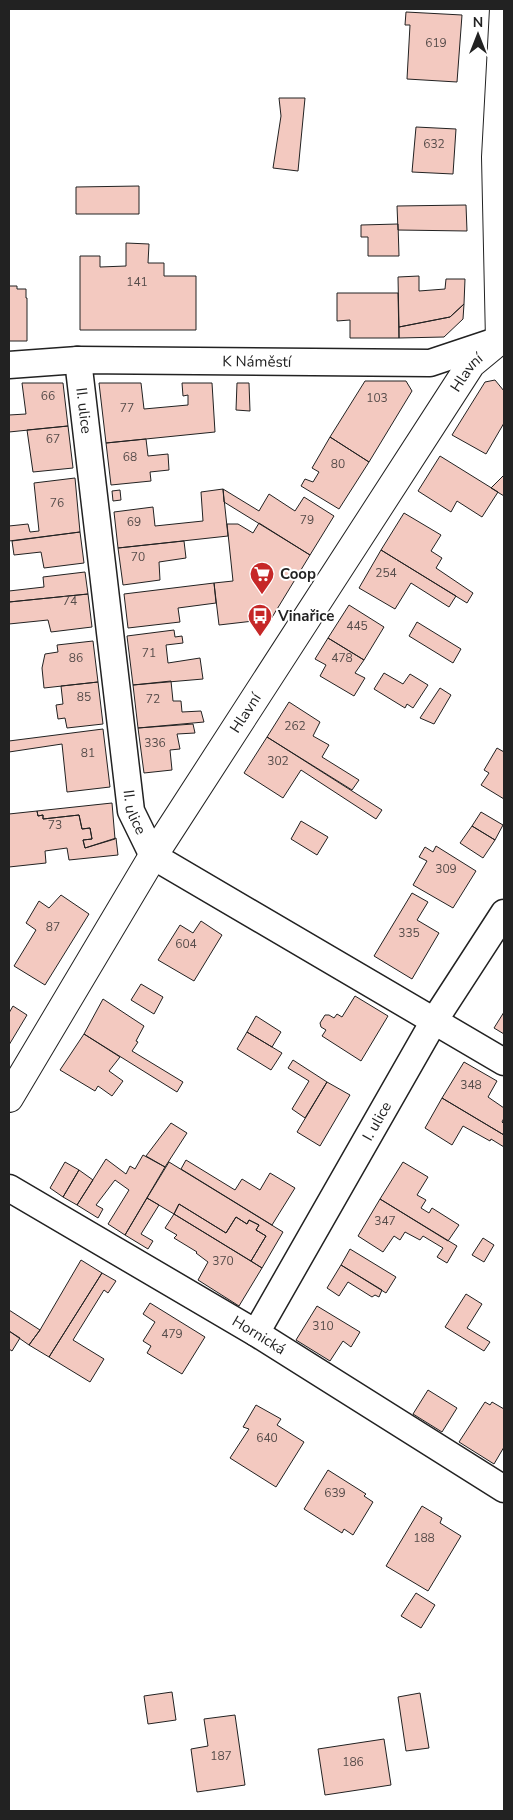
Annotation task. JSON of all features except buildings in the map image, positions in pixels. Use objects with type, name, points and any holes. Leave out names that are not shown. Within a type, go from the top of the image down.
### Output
[{"type":"street","points":[[503,341],[496,157],[504,9]]},
{"type":"street","name":"K Náměstí","points":[[9,365],[78,360],[430,363],[503,341]]},
{"type":"street","name":"Hlavní","points":[[9,1098],[153,856],[470,364],[503,341]]},
{"type":"street","name":"II. ulice","points":[[78,360],[132,811],[153,856]]},
{"type":"street","points":[[153,856],[504,1062]]},
{"type":"street","name":"I. ulice","points":[[256,1334],[434,1021],[504,914]]},
{"type":"street","name":"Hornická","points":[[9,1188],[256,1334],[504,1489]]},
{"type":"place","name":"Coop","points":[[262,595]]},
{"type":"place","name":"Vinařice","points":[[260,637]]}]
